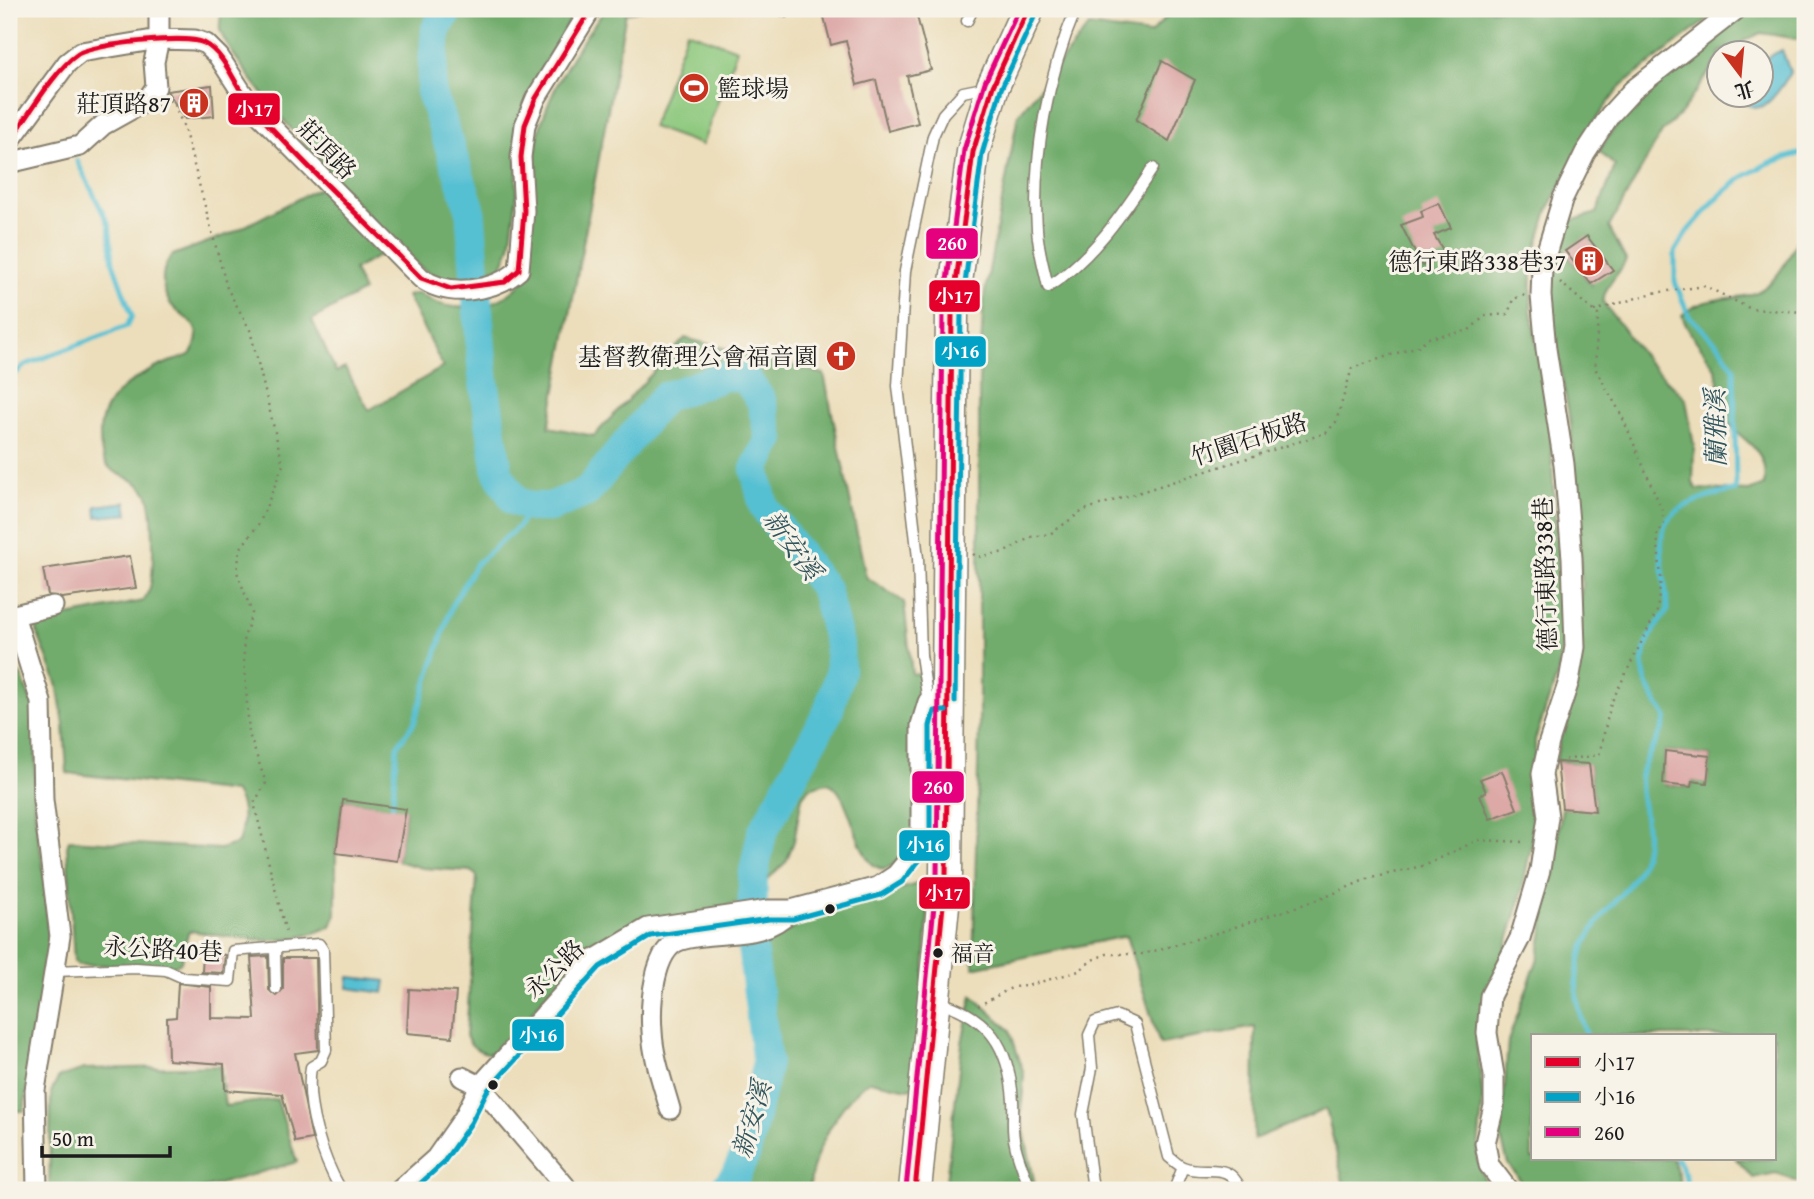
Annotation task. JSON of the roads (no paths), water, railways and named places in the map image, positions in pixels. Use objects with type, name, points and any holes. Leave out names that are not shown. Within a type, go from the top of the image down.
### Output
[{"type":"main road","points":[[915,1190],[936,1001],[946,875],[937,702],[952,313],[973,152],[993,86],[1028,9]]},
{"type":"street","points":[[9,154],[17,161],[33,160],[80,146],[103,125],[146,101],[156,87],[154,62],[159,39],[159,9]]},
{"type":"street","name":"莊頂路","points":[[9,142],[67,63],[81,52],[159,39],[195,40],[206,44],[219,57],[250,105],[394,254],[434,288],[453,291],[505,282],[519,270],[524,211],[521,157],[526,125],[536,99],[591,9]]},
{"type":"street","name":"德行東路338巷","points":[[1508,1190],[1489,1166],[1485,1143],[1494,1106],[1494,1075],[1487,1033],[1490,996],[1520,938],[1540,870],[1548,817],[1543,776],[1549,742],[1569,681],[1575,647],[1564,464],[1546,349],[1541,284],[1551,231],[1563,198],[1585,153],[1610,115],[1633,90],[1737,9]]},
{"type":"street","points":[[37,1190],[35,1090],[60,936],[43,800],[41,702],[14,615],[53,606]]},
{"type":"street","points":[[670,1109],[652,1030],[660,960],[667,947],[680,940],[736,924],[766,919],[877,887],[896,875],[910,858],[921,831],[921,726],[937,702]]},
{"type":"street","name":"永公路","points":[[400,1190],[436,1158],[464,1118],[480,1086],[594,960],[648,928],[736,924]]},
{"type":"street","points":[[461,1077],[480,1086],[565,1186]]},
{"type":"lane","points":[[967,21],[973,9]]},
{"type":"lane","points":[[1076,9],[1049,93],[1038,166],[1037,230],[1048,287],[1063,277],[1116,224],[1153,168]]},
{"type":"lane","points":[[937,702],[921,655],[918,558],[898,386],[905,271],[933,136],[943,114],[963,92],[993,86]]},
{"type":"lane","name":"永公路40巷","points":[[55,971],[136,968],[166,970],[184,978],[230,981],[233,951],[275,950],[319,944],[323,950],[326,1050],[321,1061],[311,1067],[308,1083],[321,1141],[341,1190]]},
{"type":"lane","points":[[275,950],[276,989]]},
{"type":"lane","points":[[936,1001],[962,1009],[987,1026],[1004,1052],[1013,1097],[1014,1142],[1031,1190]]},
{"type":"lane","points":[[1093,1190],[1083,1114],[1091,1068],[1089,1035],[1096,1022],[1117,1016],[1135,1024],[1169,1157],[1183,1167],[1221,1170],[1236,1178],[1241,1190]]},
{"type":"lane","points":[[1174,1190],[1183,1167]]},
{"type":"water","points":[[1782,50],[1790,72],[1776,93],[1776,53]]},
{"type":"water","points":[[126,502],[128,514],[97,517],[96,506]]},
{"type":"water","points":[[349,977],[386,981],[384,993],[348,988]]},
{"type":"waterway","name":"新安溪","points":[[449,9],[436,29],[431,91],[470,208],[483,375],[498,473],[515,501],[531,507],[550,507],[587,492],[664,397],[728,375],[746,379],[761,400],[770,439],[755,469],[764,507],[825,589],[839,644],[840,672],[828,712],[762,833],[753,877],[752,946],[767,1063],[746,1153],[735,1176],[723,1190]]},
{"type":"waterway","name":"蘭雅溪","points":[[1586,1034],[1578,1001],[1578,969],[1588,938],[1597,923],[1630,883],[1642,863],[1646,845],[1641,795],[1642,768],[1661,733],[1666,717],[1649,687],[1643,663],[1649,639],[1668,610],[1661,542],[1664,527],[1672,516],[1685,506],[1736,490],[1734,368],[1720,347],[1689,316],[1675,282],[1675,252],[1687,232],[1716,199],[1741,178],[1769,163],[1805,152]]},
{"type":"waterway","points":[[9,379],[25,365],[127,326],[132,316],[113,263],[109,225],[77,161]]},
{"type":"waterway","points":[[392,811],[397,746],[414,723],[452,605],[476,564],[519,526],[531,507]]},
{"type":"waterway","name":"蘭雅溪","points":[[1678,1160],[1686,1177],[1687,1190]]},
{"type":"place","name":"籃球場","points":[[694,88]]},
{"type":"place","name":"莊頂路87","points":[[194,103]]},
{"type":"place","name":"德行東路338巷37","points":[[1589,261]]},
{"type":"place","name":"基督教衛理公會福音園","points":[[841,356]]},
{"type":"place","name":"福音","points":[[938,953]]}]
